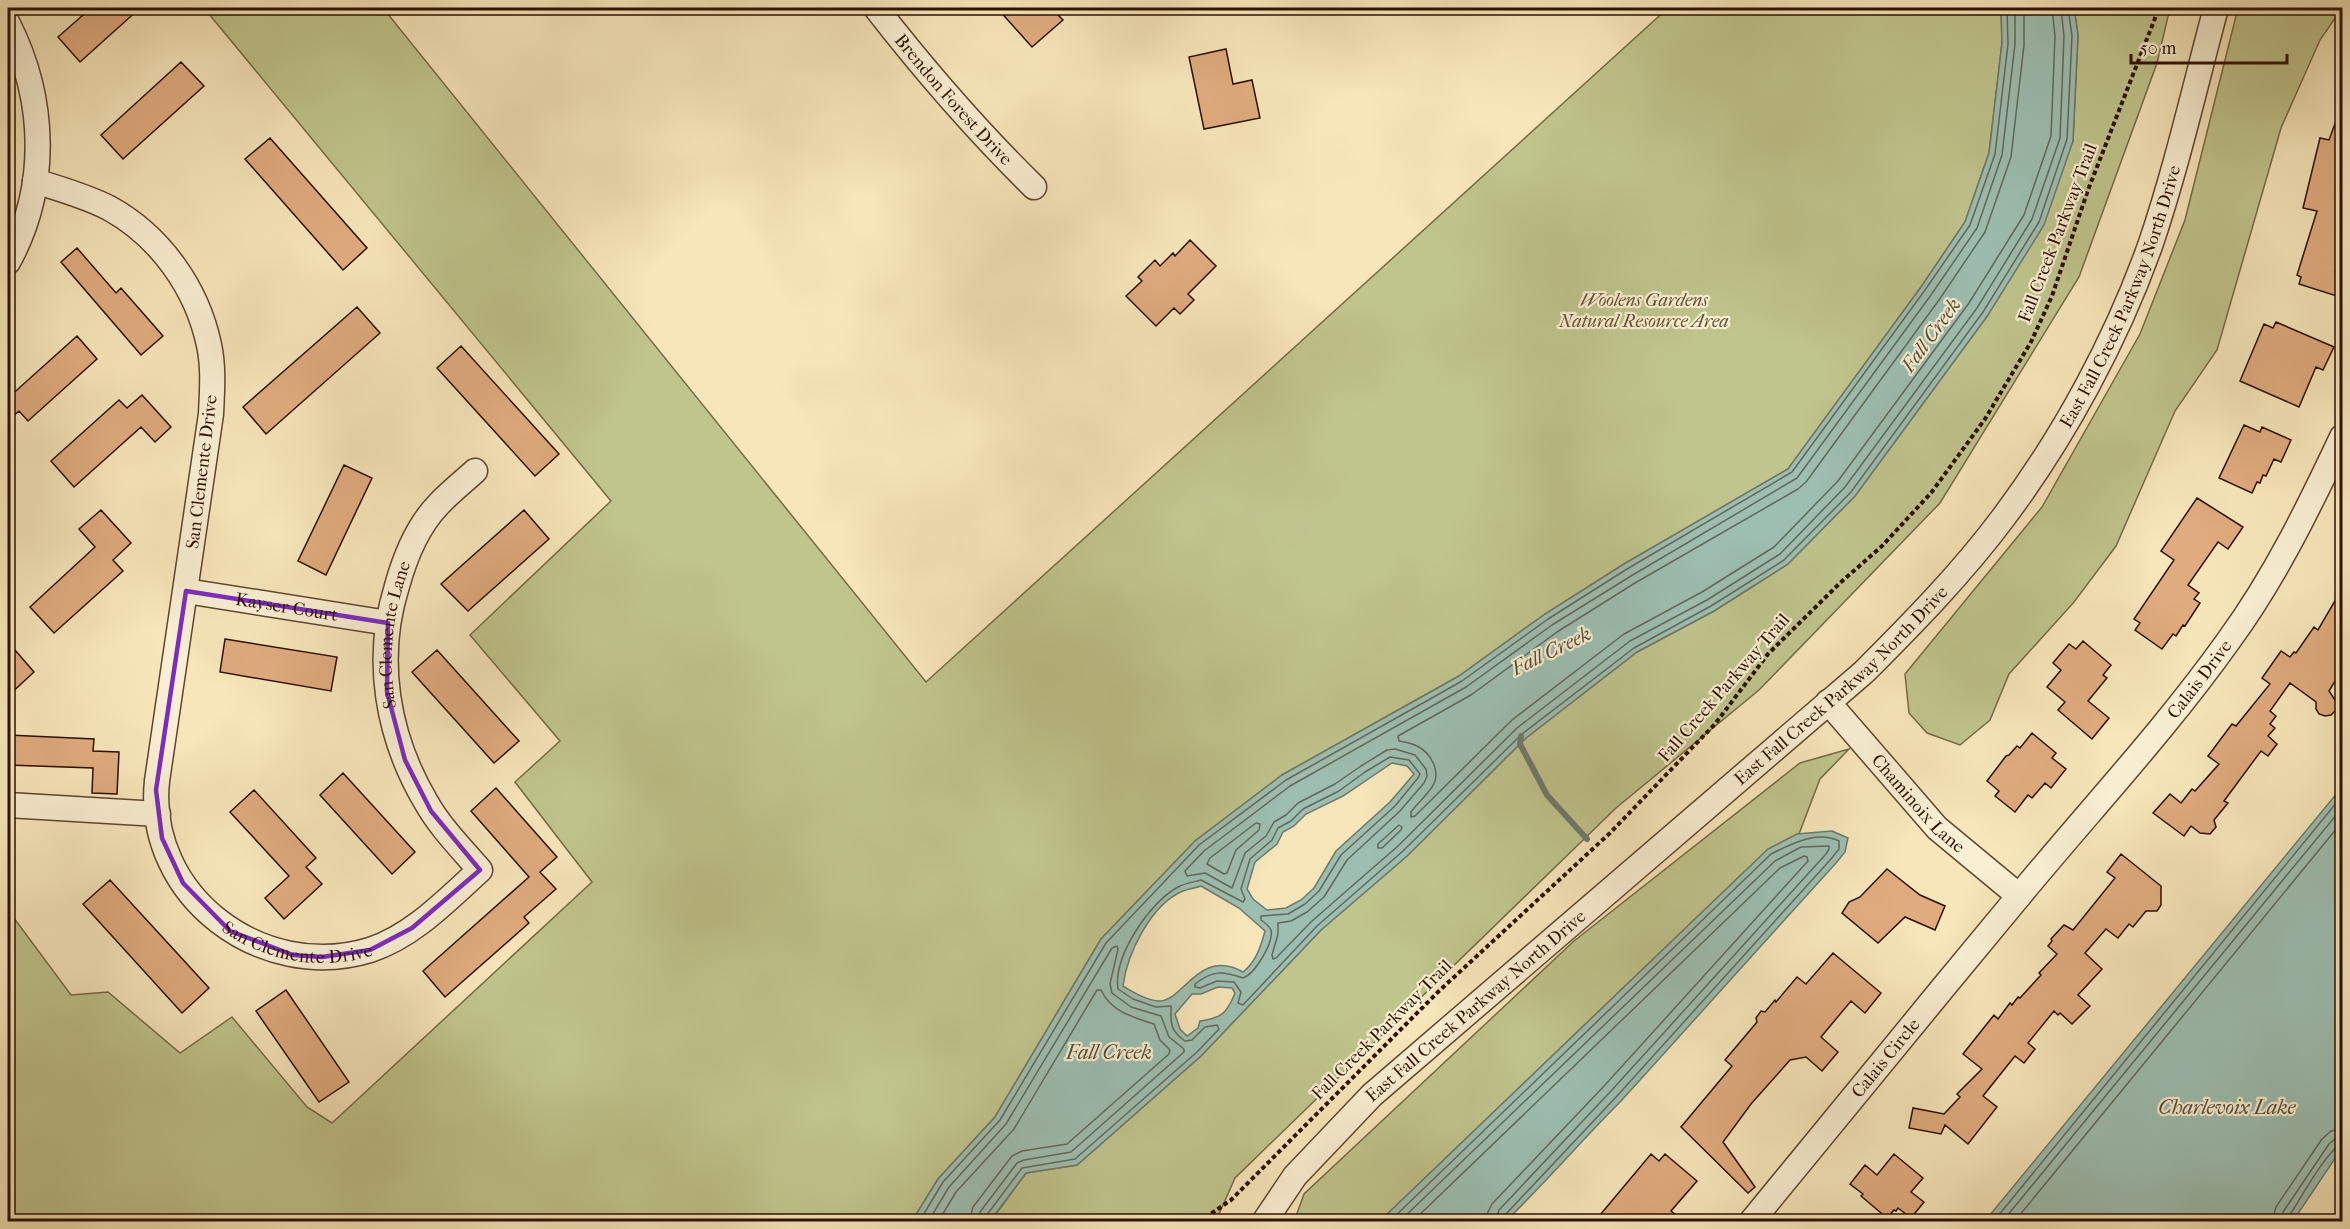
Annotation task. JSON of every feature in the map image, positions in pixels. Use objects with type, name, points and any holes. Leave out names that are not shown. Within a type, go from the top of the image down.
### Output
[{"type":"street","name":"Brendon Forest Drive","points":[[876,8],[934,81],[982,135],[1034,187]]},
{"type":"street","name":"East Fall Creek Parkway North Drive","points":[[1264,1221],[1295,1176],[1372,1095],[1864,672],[1913,624],[1977,551],[2014,503],[2081,397],[2128,301],[2151,243],[2176,164],[2216,8]]},
{"type":"street","points":[[8,24],[28,74],[36,112],[38,152],[35,181],[20,237],[8,262]]},
{"type":"street","name":"San Clemente Drive","points":[[35,181],[106,207],[131,223],[160,249],[179,273],[200,316],[209,346],[213,394],[157,781],[158,814],[162,838],[173,866],[188,890],[208,913],[238,936],[274,951],[293,955],[341,956],[370,950],[388,943],[428,916],[480,870]]},
{"type":"street","name":"Calais Drive","points":[[2019,896],[2188,696],[2229,641],[2301,524],[2343,437]]},
{"type":"street","name":"San Clemente Lane","points":[[475,471],[437,505],[410,547],[394,594],[385,653],[387,692],[395,731],[405,760],[431,811],[480,870]]},
{"type":"street","name":"Kayser Court","points":[[186,591],[388,623]]},
{"type":"street","name":"Chaminoix Lane","points":[[1828,702],[1937,828],[2019,896]]},
{"type":"street","points":[[8,805],[158,814]]},
{"type":"street","name":"Calais Circle","points":[[1752,1221],[2019,896]]},
{"type":"path","name":"Fall Creek Parkway Trail","points":[[1199,1221],[1231,1200],[1431,999],[1610,832],[1715,724],[1768,654],[1882,546],[1931,493],[1985,419],[2035,333],[2052,296],[2088,190],[2159,8]]},
{"type":"highlighted area","points":[[186,591],[388,623],[387,692],[405,760],[431,811],[480,870],[412,928],[370,950],[322,957],[293,955],[230,931],[183,883],[162,838],[156,790]]},
{"type":"green space","name":"Woolens Gardens Natural Resource Area","points":[[204,8],[383,8],[926,682],[1668,8],[2001,8],[2002,43],[1989,153],[1965,222],[1921,287],[1788,469],[1624,564],[1545,614],[1459,676],[1282,775],[1195,841],[1101,939],[995,1117],[938,1179],[912,1221],[8,1221],[8,910],[71,995],[108,992],[180,1053],[232,1017],[307,1107],[332,1123],[592,882],[515,782],[560,741],[470,635],[611,501]]},
{"type":"green space","points":[[2074,8],[2170,8],[2157,63],[2079,277],[1940,503],[1759,690],[1616,808],[1235,1178],[1216,1221],[990,1222],[1026,1173],[1077,1165],[1201,1056],[1321,930],[1407,856],[1526,738],[1637,652],[1714,611],[1788,564],[1855,496],[1988,315],[2073,141],[2078,35]]},
{"type":"green space","points":[[2238,8],[2342,8],[2320,40],[2281,128],[2217,350],[2175,411],[2116,546],[2074,602],[2009,674],[1990,720],[1960,745],[1927,733],[1909,713],[1905,674],[2042,507],[2140,334],[2185,220]]},
{"type":"green space","points":[[1849,749],[1820,779],[1799,834],[1768,849],[1380,1221],[1294,1222],[1304,1194],[1574,941],[1800,763]]},
{"type":"water","name":"Fall Creek","points":[[2001,8],[2074,8],[2078,35],[2073,141],[2044,225],[1988,315],[1855,496],[1788,564],[1714,611],[1637,652],[1526,738],[1407,856],[1321,930],[1201,1056],[1077,1165],[1026,1173],[990,1221],[912,1221],[938,1179],[995,1117],[1101,939],[1195,841],[1282,775],[1459,676],[1545,614],[1624,564],[1788,469],[1921,287],[1965,222],[1989,153],[2002,43]],"holes":[[[1392,763],[1407,766],[1414,774],[1390,802],[1336,851],[1314,888],[1301,900],[1286,908],[1267,910],[1253,899],[1247,889],[1255,862],[1277,844],[1283,832],[1294,826],[1306,814],[1343,796]],[[1201,886],[1239,908],[1265,931],[1255,959],[1243,972],[1227,966],[1214,966],[1193,978],[1176,994],[1167,999],[1153,1000],[1123,986],[1125,973],[1135,945],[1151,918],[1171,898],[1183,891]],[[1218,987],[1232,988],[1235,993],[1223,1013],[1200,1021],[1198,1028],[1187,1036],[1180,1029],[1175,1014],[1192,994],[1201,994]]]},
{"type":"water","name":"Charlevoix Lake","points":[[2342,787],[2342,1148],[2293,1221],[1985,1221]]},
{"type":"water","points":[[1832,831],[1848,838],[1845,852],[1836,863],[1621,1101],[1506,1221],[1380,1221],[1768,849],[1797,834]]},
{"type":"building","points":[[91,8],[140,8],[80,62],[58,37]]},
{"type":"building","points":[[997,8],[1051,8],[1063,20],[1032,47]]},
{"type":"building","points":[[1226,49],[1233,84],[1252,80],[1260,118],[1204,129],[1189,57]]},
{"type":"building","points":[[181,62],[204,86],[123,159],[101,135]]},
{"type":"building","points":[[2340,110],[2343,110],[2343,247],[2335,272],[2343,275],[2343,298],[2299,284],[2301,277],[2297,275],[2317,211],[2303,208],[2320,138],[2329,140]]},
{"type":"building","points":[[270,138],[367,248],[343,270],[245,159]]},
{"type":"building","points":[[1190,240],[1216,266],[1188,294],[1194,300],[1180,314],[1174,308],[1156,326],[1126,296],[1142,281],[1138,277],[1155,260],[1160,266],[1173,253],[1175,256]]},
{"type":"building","points":[[77,248],[116,293],[121,288],[163,336],[141,355],[61,262]]},
{"type":"building","points":[[357,307],[380,333],[266,434],[243,407]]},
{"type":"building","points":[[2276,322],[2334,347],[2323,370],[2316,367],[2299,407],[2240,381],[2264,324],[2273,328]]},
{"type":"building","points":[[77,336],[97,359],[28,421],[19,411],[8,421],[8,398]]},
{"type":"building","points":[[461,346],[559,454],[535,476],[437,368]]},
{"type":"building","points":[[142,395],[171,427],[155,442],[141,427],[74,487],[51,461],[119,400],[127,408]]},
{"type":"building","points":[[2244,425],[2260,432],[2262,427],[2291,440],[2281,462],[2274,459],[2266,476],[2263,475],[2260,483],[2257,482],[2252,493],[2219,478]]},
{"type":"building","points":[[344,465],[372,478],[326,575],[298,561]]},
{"type":"building","points":[[2197,498],[2243,527],[2228,549],[2218,542],[2188,585],[2199,593],[2194,599],[2200,603],[2185,626],[2183,625],[2176,636],[2173,634],[2162,649],[2135,630],[2140,623],[2134,619],[2174,560],[2161,551]]},
{"type":"building","points":[[101,510],[131,543],[113,560],[123,571],[54,633],[30,607],[95,547],[79,529]]},
{"type":"building","points":[[524,510],[549,539],[468,611],[441,584]]},
{"type":"building","points":[[2343,587],[2343,668],[2329,691],[2337,703],[2336,710],[2331,715],[2319,714],[2316,702],[2290,683],[2270,711],[2276,716],[2270,724],[2275,728],[2268,736],[2277,744],[2268,756],[2261,751],[2224,801],[2228,803],[2214,820],[2216,827],[2210,834],[2200,833],[2191,826],[2184,836],[2153,813],[2170,794],[2181,803],[2192,789],[2195,791],[2219,764],[2208,756],[2232,724],[2236,726],[2270,684],[2262,678],[2281,651],[2290,657],[2294,652],[2296,653],[2314,627],[2318,630]]},
{"type":"building","points":[[225,639],[337,657],[331,691],[220,672]]},
{"type":"building","points":[[2083,641],[2111,665],[2103,675],[2107,678],[2088,701],[2109,718],[2092,739],[2058,710],[2065,702],[2047,687],[2061,670],[2053,663],[2069,644],[2076,649]]},
{"type":"building","points":[[8,642],[34,672],[8,696]]},
{"type":"building","points":[[437,650],[519,741],[494,763],[412,672]]},
{"type":"building","points":[[2032,733],[2056,753],[2052,758],[2066,769],[2051,788],[2045,783],[2032,798],[2028,795],[2015,812],[1995,796],[1999,791],[1987,781],[2006,756],[2017,746],[2020,748]]},
{"type":"building","points":[[8,735],[94,739],[93,751],[119,752],[117,794],[92,793],[93,768],[8,765]]},
{"type":"building","points":[[343,773],[415,852],[392,874],[320,795]]},
{"type":"building","points":[[496,788],[557,857],[540,872],[556,889],[524,917],[529,923],[445,997],[423,971],[529,877],[471,811]]},
{"type":"building","points":[[254,790],[316,858],[306,867],[322,884],[284,919],[265,898],[289,876],[230,812]]},
{"type":"building","points":[[2121,854],[2161,886],[2161,905],[2157,911],[2146,911],[2133,927],[2129,924],[2118,938],[2106,929],[2085,953],[2102,969],[2078,995],[2090,1006],[2072,1024],[2060,1013],[2058,1015],[2054,1011],[2028,1043],[2035,1049],[2024,1063],[2015,1056],[1983,1096],[1997,1107],[1968,1144],[1945,1125],[1941,1134],[1909,1128],[1913,1108],[1944,1114],[1960,1097],[1957,1094],[1982,1069],[1963,1054],[1994,1015],[1998,1019],[2010,1003],[2012,1005],[2018,997],[2020,998],[2041,975],[2039,973],[2057,954],[2048,946],[2051,939],[2064,925],[2073,930],[2115,878],[2107,872]]},
{"type":"building","points":[[1887,869],[1920,895],[1945,906],[1935,930],[1905,917],[1878,943],[1842,913],[1849,902],[1860,897]]},
{"type":"building","points":[[110,880],[209,988],[182,1013],[83,904]]},
{"type":"building","points":[[1833,953],[1881,993],[1865,1013],[1851,1001],[1821,1037],[1838,1052],[1822,1071],[1806,1057],[1790,1060],[1751,1104],[1723,1142],[1755,1187],[1748,1193],[1681,1127],[1732,1066],[1725,1060],[1757,1022],[1756,1018],[1761,1011],[1765,1012],[1775,1000],[1776,1002],[1797,977],[1806,984]]},
{"type":"building","points":[[286,990],[349,1082],[319,1102],[256,1011]]},
{"type":"building","points":[[1651,1154],[1659,1161],[1665,1154],[1697,1181],[1671,1211],[1684,1221],[1595,1221]]},
{"type":"building","points":[[1894,1154],[1923,1178],[1911,1192],[1924,1202],[1911,1218],[1898,1208],[1887,1218],[1850,1184],[1865,1165],[1877,1175]]},
{"type":"waterway","points":[[1521,736],[1520,744],[1547,795],[1587,839]]}]
